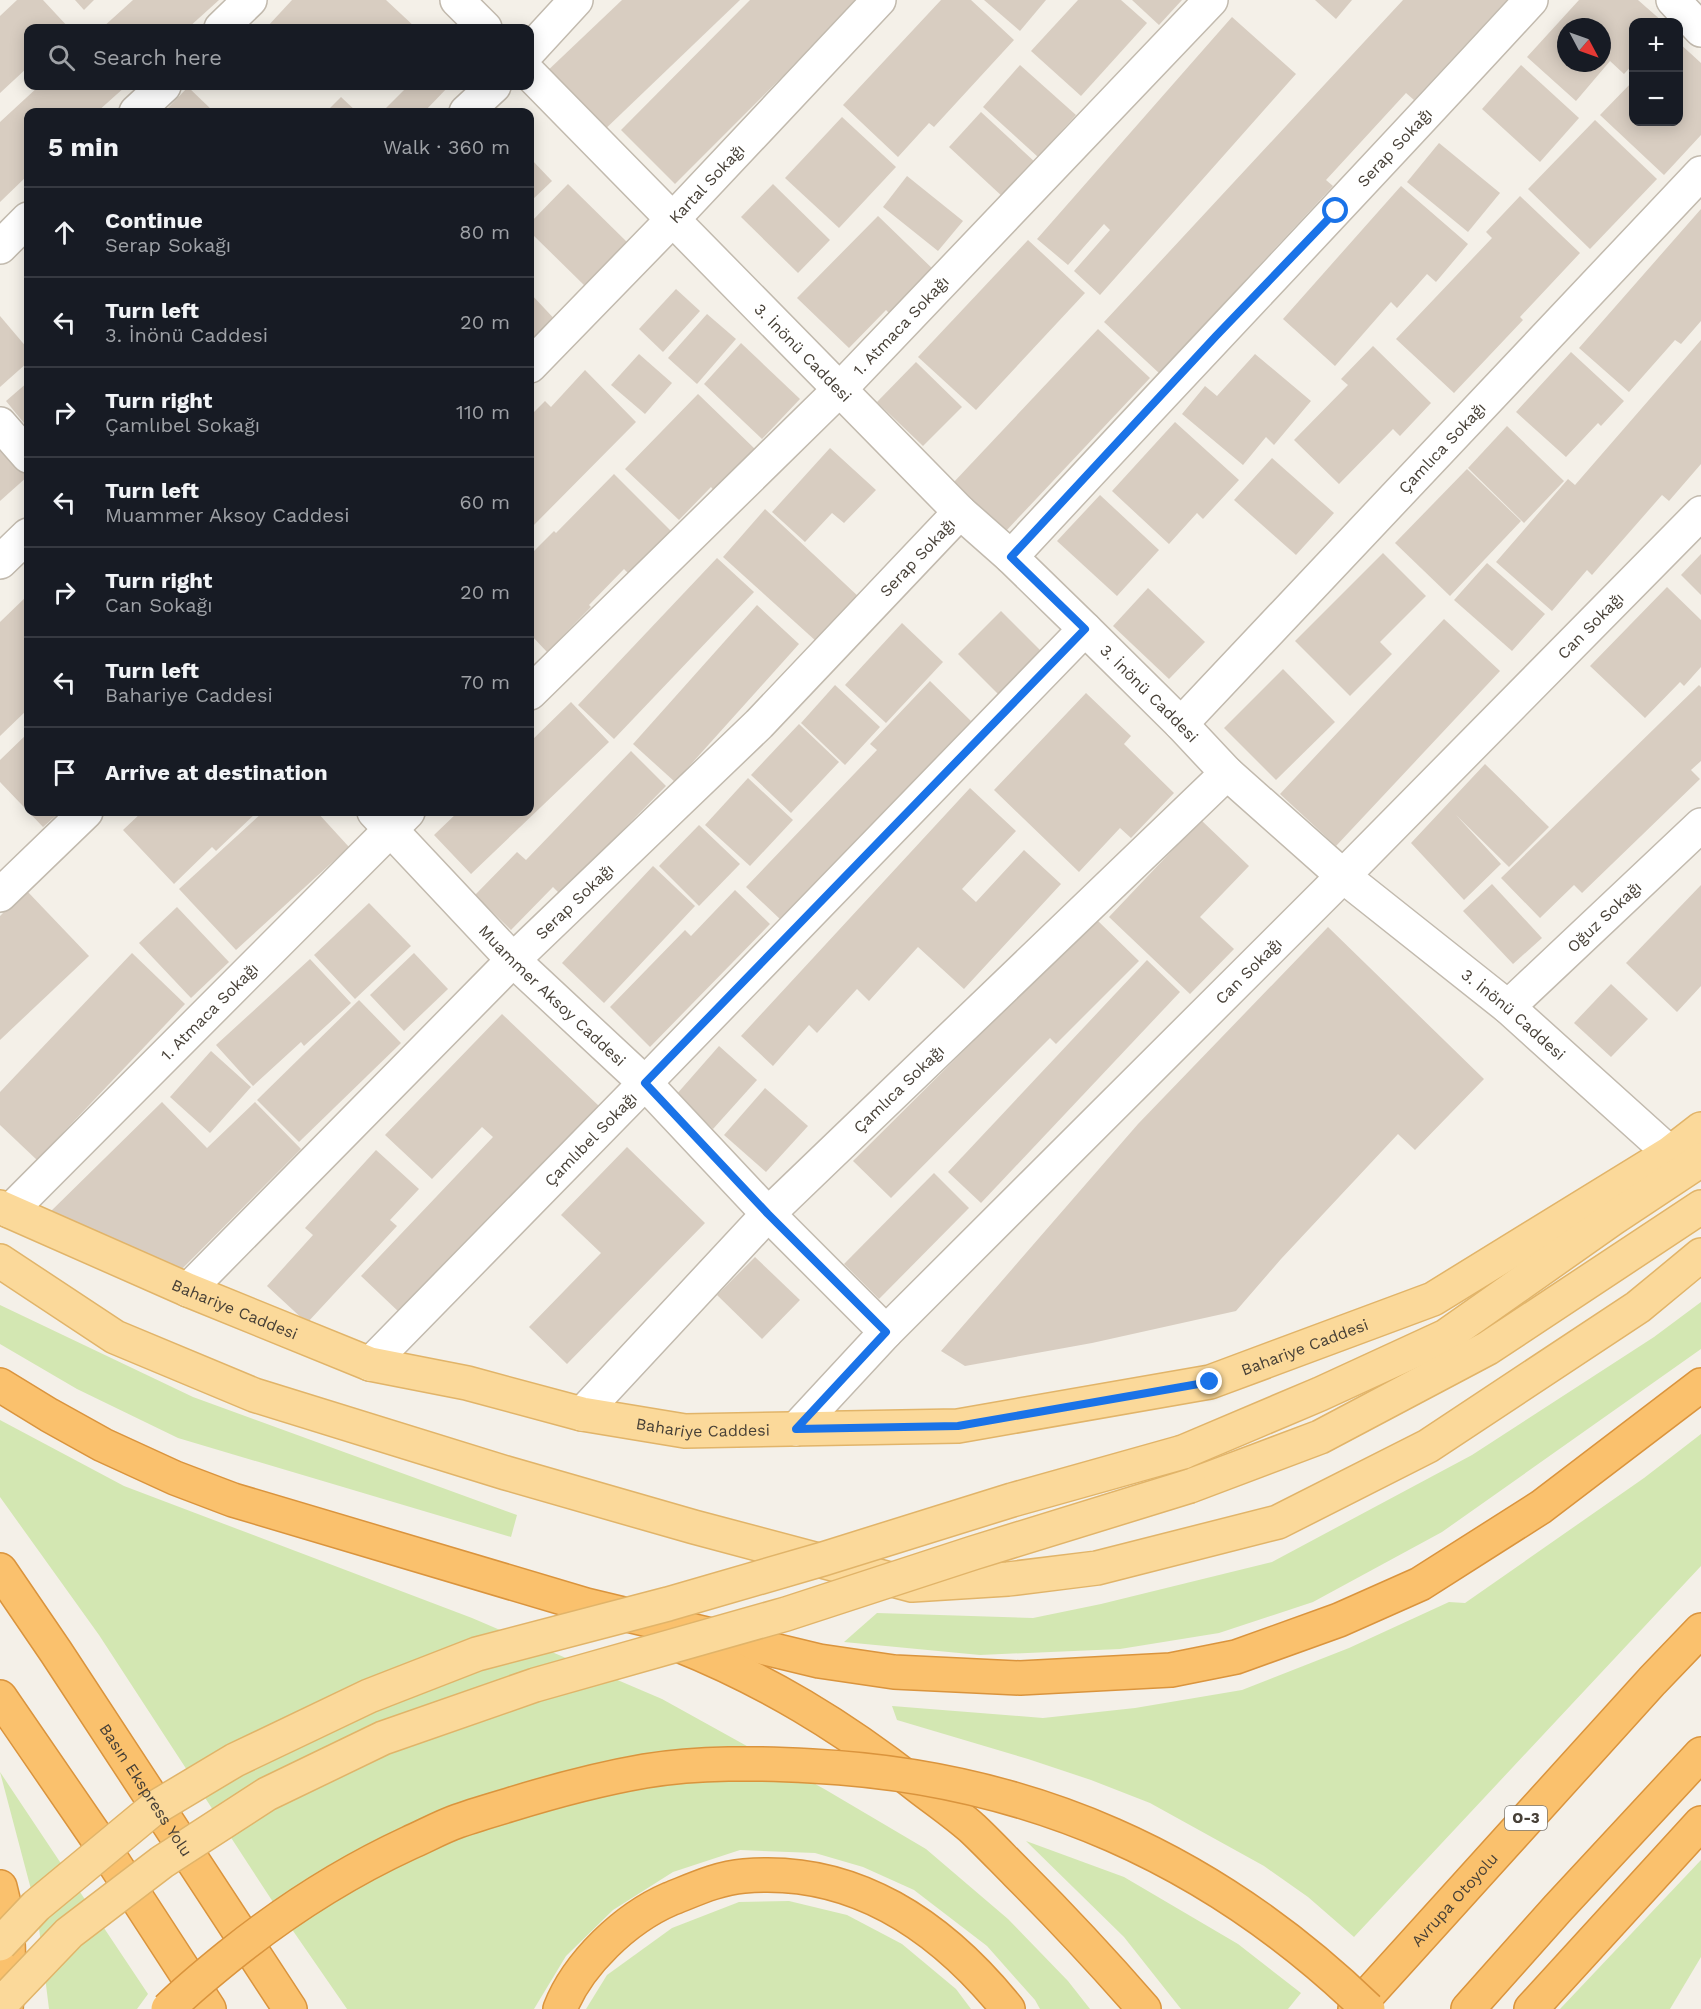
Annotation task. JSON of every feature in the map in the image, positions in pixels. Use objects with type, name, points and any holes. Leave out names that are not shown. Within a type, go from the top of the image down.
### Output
[{"type":"highway","points":[[0,1385],[103,1445],[175,1478],[233,1500],[586,1605],[819,1661],[894,1672],[1020,1678],[1182,1668],[1236,1657],[1339,1620],[1420,1584],[1541,1507],[1701,1385]]},
{"type":"highway","name":"Basın Ekspress Yolu","points":[[0,1570],[290,2009]]},
{"type":"highway","points":[[586,1605],[726,1664],[825,1719],[875,1752],[972,1828],[1098,1955],[1144,2009]]},
{"type":"highway","name":"Avrupa Otoyolu","points":[[1355,2009],[1636,1698],[1701,1630]]},
{"type":"highway","points":[[0,1697],[114,1863],[209,2009]]},
{"type":"highway","points":[[1468,2009],[1701,1754]]},
{"type":"highway","points":[[168,2009],[208,1972],[259,1932],[319,1890],[383,1855],[456,1821],[582,1784],[648,1771],[732,1763],[854,1768],[939,1781],[1034,1805],[1090,1825],[1182,1868],[1233,1900],[1295,1944],[1368,2009]]},
{"type":"highway","points":[[1532,2009],[1701,1824]]},
{"type":"highway","points":[[560,2009],[564,1999],[596,1955],[619,1930],[654,1906],[703,1886],[742,1876],[781,1875],[827,1882],[875,1898],[917,1922],[953,1949],[1008,2009]]},
{"type":"highway","points":[[0,1887],[5,1904],[9,1975],[6,2009]]},
{"type":"main road","name":"Bahariye Caddesi","points":[[5,1209],[188,1290],[370,1364],[467,1383],[582,1414],[685,1431],[958,1426],[1210,1382],[1433,1299],[1670,1153],[1701,1129]]},
{"type":"main road","points":[[0,1944],[36,1906],[153,1809],[235,1760],[369,1696],[477,1654],[668,1604],[824,1559],[1012,1500],[1183,1452],[1320,1394],[1446,1336],[1612,1219],[1701,1160]]},
{"type":"main road","points":[[0,2005],[69,1933],[162,1862],[267,1794],[383,1738],[535,1685],[786,1614],[973,1552],[1190,1486],[1320,1437],[1488,1348],[1701,1207]]},
{"type":"main road","points":[[0,1261],[115,1337],[254,1395],[506,1473],[694,1527],[912,1585],[1008,1579],[1097,1568],[1278,1522],[1428,1446],[1638,1307],[1701,1255]]},
{"type":"street","points":[[225,24],[250,0]]},
{"type":"street","points":[[457,0],[481,24]]},
{"type":"street","points":[[534,46],[576,0]]},
{"type":"street","name":"Kartal Sokağı","points":[[534,362],[673,219],[879,0]]},
{"type":"street","name":"1. Atmaca Sokağı","points":[[534,689],[840,389],[1211,0]]},
{"type":"street","name":"Serap Sokağı","points":[[1011,557],[1531,0]]},
{"type":"street","points":[[1673,0],[1701,30]]},
{"type":"street","name":"3. İnönü Caddesi","points":[[534,78],[960,512],[1011,557],[1085,629],[1181,723],[1227,773],[1343,876],[1508,1007],[1670,1153]]},
{"type":"street","points":[[140,108],[160,90]]},
{"type":"street","points":[[470,108],[490,90]]},
{"type":"street","name":"Çamlıca Sokağı","points":[[1181,723],[1701,173]]},
{"type":"street","points":[[0,247],[24,223]]},
{"type":"street","points":[[0,424],[24,451]]},
{"type":"street","name":"Serap Sokağı","points":[[188,1290],[513,960],[759,724],[960,512]]},
{"type":"street","name":"Can Sokağı","points":[[796,1429],[886,1332],[1343,876],[1701,513]]},
{"type":"street","points":[[0,562],[24,539]]},
{"type":"street","name":"Çamlıbel Sokağı","points":[[370,1364],[1085,629]]},
{"type":"street","name":"Çamlıca Sokağı","points":[[582,1414],[768,1214],[1227,773]]},
{"type":"street","points":[[0,895],[82,816]]},
{"type":"street","name":"1. Atmaca Sokağı","points":[[5,1209],[391,817]]},
{"type":"street","name":"Muammer Aksoy Caddesi","points":[[391,817],[513,960],[645,1083],[768,1214],[886,1332]]},
{"type":"street","name":"Oğuz Sokağı","points":[[1508,1007],[1701,825]]},
{"type":"green space","points":[[1701,1302],[1701,1349],[1442,1532],[1313,1602],[1219,1633],[1120,1649],[980,1655],[844,1642],[877,1613],[1033,1618],[1101,1604],[1272,1562],[1472,1455],[1654,1337]]},
{"type":"green space","points":[[0,1305],[193,1397],[517,1515],[511,1537],[178,1438],[77,1389],[0,1344]]},
{"type":"green space","points":[[0,1420],[124,1486],[472,1618],[662,1699],[826,1790],[926,1849],[1008,1919],[1068,1981],[1090,2009],[1040,2009],[1035,2000],[987,1946],[914,1890],[863,1867],[815,1853],[740,1850],[673,1872],[613,1910],[566,1956],[534,2009],[347,2009],[271,1899],[99,1635],[0,1497]]},
{"type":"green space","points":[[1701,1434],[1701,1566],[1354,1937],[1308,1897],[1264,1866],[1150,1803],[1028,1759],[897,1720],[892,1706],[1043,1718],[1135,1708],[1242,1690],[1349,1648],[1449,1602],[1465,1603],[1644,1478]]},
{"type":"green space","points":[[0,1772],[148,1994],[137,2009],[49,2009],[37,1912]]},
{"type":"green space","points":[[1026,1841],[1124,1877],[1238,1944],[1301,1993],[1288,2009],[1181,2009],[1124,1937]]},
{"type":"green space","points":[[1701,1860],[1701,1957],[1670,2009],[1560,2009]]},
{"type":"green space","points":[[789,1901],[847,1915],[902,1944],[956,1989],[971,2009],[586,2009],[607,1975],[672,1928],[739,1902]]},
{"type":"building","points":[[17,0],[43,0],[65,24],[24,24],[24,71],[0,93],[0,16]]},
{"type":"building","points":[[75,0],[94,0],[84,10]]},
{"type":"building","points":[[133,0],[219,0],[192,24],[106,24]]},
{"type":"building","points":[[292,0],[386,0],[412,24],[270,24]]},
{"type":"building","points":[[622,0],[740,0],[599,135],[542,76]]},
{"type":"building","points":[[750,0],[855,0],[675,184],[621,130]]},
{"type":"building","points":[[941,0],[971,0],[1014,40],[934,127],[929,123],[898,157],[843,105]]},
{"type":"building","points":[[984,0],[1046,0],[1020,31]]},
{"type":"building","points":[[1078,0],[1121,0],[1147,23],[1081,96],[1031,51]]},
{"type":"building","points":[[1132,0],[1182,0],[1159,25]]},
{"type":"building","points":[[1315,0],[1352,0],[1336,19]]},
{"type":"building","points":[[1403,0],[1507,0],[1414,100],[1406,93],[1326,180],[1333,186],[1159,373],[1104,322]]},
{"type":"building","points":[[1579,0],[1638,0],[1658,18],[1629,18],[1629,68],[1624,74],[1611,62],[1611,18],[1563,18]]},
{"type":"building","points":[[1232,17],[1296,74],[1100,295],[1074,271],[1110,230],[1104,224],[1068,265],[1037,239]]},
{"type":"building","points":[[1557,24],[1557,72],[1601,72],[1576,101],[1527,57]]},
{"type":"building","points":[[1683,47],[1701,63],[1701,135],[1664,175],[1600,115],[1629,85],[1629,126],[1683,126]]},
{"type":"building","points":[[1020,65],[1076,115],[1038,157],[983,107]]},
{"type":"building","points":[[1521,65],[1579,118],[1540,162],[1482,109]]},
{"type":"building","points":[[35,90],[122,90],[101,108],[24,108],[24,179],[0,202],[0,122]]},
{"type":"building","points":[[185,90],[191,90],[210,108],[168,108]]},
{"type":"building","points":[[404,90],[445,90],[428,108],[386,108]]},
{"type":"building","points":[[341,97],[353,108],[330,108]]},
{"type":"building","points":[[981,112],[1036,163],[1004,198],[949,147]]},
{"type":"building","points":[[842,117],[896,167],[839,228],[785,178]]},
{"type":"building","points":[[1595,120],[1657,179],[1590,249],[1528,189]]},
{"type":"building","points":[[1439,143],[1500,193],[1468,232],[1407,182]]},
{"type":"building","points":[[534,162],[552,181],[534,198]]},
{"type":"building","points":[[907,176],[963,221],[938,251],[883,207]]},
{"type":"building","points":[[568,184],[629,244],[586,287],[534,236],[534,219]]},
{"type":"building","points":[[773,184],[830,240],[798,273],[741,217]]},
{"type":"building","points":[[1401,186],[1468,244],[1436,282],[1427,274],[1397,308],[1391,302],[1335,366],[1283,319]]},
{"type":"building","points":[[1520,196],[1580,253],[1520,317],[1523,320],[1454,393],[1396,339],[1492,238],[1486,232]]},
{"type":"building","points":[[1701,209],[1701,321],[1681,344],[1675,340],[1629,392],[1579,348]]},
{"type":"building","points":[[878,216],[937,273],[893,317],[886,310],[849,348],[797,298]]},
{"type":"building","points":[[1028,240],[1085,293],[976,410],[918,357]]},
{"type":"building","points":[[676,289],[700,311],[663,352],[639,329]]},
{"type":"building","points":[[534,297],[560,325],[534,352]]},
{"type":"building","points":[[707,314],[736,339],[697,384],[668,358]]},
{"type":"building","points":[[0,316],[24,344],[24,366],[0,387]]},
{"type":"building","points":[[1098,329],[1150,378],[1005,532],[953,483]]},
{"type":"building","points":[[1701,340],[1701,464],[1669,501],[1662,495],[1592,575],[1587,570],[1552,611],[1496,562],[1568,479],[1575,485]]},
{"type":"building","points":[[741,343],[800,399],[762,439],[704,384]]},
{"type":"building","points":[[1373,346],[1431,403],[1400,436],[1393,429],[1339,484],[1294,440],[1348,385],[1341,379]]},
{"type":"building","points":[[1571,352],[1624,401],[1601,426],[1598,423],[1566,457],[1516,412]]},
{"type":"building","points":[[639,354],[672,383],[645,414],[611,385]]},
{"type":"building","points":[[1255,354],[1311,401],[1274,445],[1266,437],[1243,465],[1182,414],[1205,386],[1217,396]]},
{"type":"building","points":[[916,362],[962,407],[923,446],[877,402]]},
{"type":"building","points":[[585,370],[636,422],[534,525],[534,412],[545,401],[551,407]]},
{"type":"building","points":[[24,385],[24,423],[6,401]]},
{"type":"building","points":[[698,394],[756,450],[715,492],[711,487],[679,520],[625,469]]},
{"type":"building","points":[[1175,422],[1239,480],[1203,519],[1197,513],[1169,544],[1112,491]]},
{"type":"building","points":[[1507,426],[1564,481],[1524,523],[1468,468]]},
{"type":"building","points":[[0,440],[24,468],[24,480],[0,501]]},
{"type":"building","points":[[830,448],[876,490],[844,523],[832,513],[805,542],[772,512]]},
{"type":"building","points":[[1272,458],[1334,513],[1296,555],[1234,500]]},
{"type":"building","points":[[1467,469],[1521,521],[1450,596],[1395,543]]},
{"type":"building","points":[[614,474],[672,532],[629,574],[624,569],[547,652],[534,638],[534,551],[554,531],[556,533]]},
{"type":"building","points":[[1100,495],[1159,550],[1117,596],[1057,541]]},
{"type":"building","points":[[765,509],[860,598],[817,642],[723,557]]},
{"type":"building","points":[[1383,553],[1426,596],[1380,642],[1392,654],[1350,696],[1295,641]]},
{"type":"building","points":[[1701,554],[1701,595],[1681,575]]},
{"type":"building","points":[[717,558],[754,592],[614,739],[578,705]]},
{"type":"building","points":[[1487,563],[1545,614],[1512,651],[1454,600]]},
{"type":"building","points":[[1667,587],[1701,620],[1701,667],[1684,686],[1680,682],[1645,718],[1590,666]]},
{"type":"building","points":[[1148,588],[1205,642],[1169,679],[1113,626]]},
{"type":"building","points":[[24,599],[24,713],[0,736],[0,622]]},
{"type":"building","points":[[757,605],[799,644],[675,782],[633,744]]},
{"type":"building","points":[[1001,611],[1043,653],[1000,696],[958,654]]},
{"type":"building","points":[[1444,619],[1500,671],[1336,846],[1280,794]]},
{"type":"building","points":[[902,623],[943,662],[886,723],[845,685]]},
{"type":"building","points":[[1283,669],[1335,722],[1276,780],[1224,728]]},
{"type":"building","points":[[930,681],[971,721],[781,920],[746,887],[877,750],[870,744]]},
{"type":"building","points":[[835,685],[880,727],[845,765],[801,723]]},
{"type":"building","points":[[1699,685],[1701,687],[1701,761],[1691,770],[1700,779],[1582,893],[1574,885],[1540,918],[1501,878]]},
{"type":"building","points":[[1086,693],[1131,736],[1124,744],[1174,793],[1131,838],[1120,828],[1079,872],[994,790]]},
{"type":"building","points":[[571,702],[609,742],[534,814],[534,738]]},
{"type":"building","points":[[799,724],[839,762],[791,813],[751,775]]},
{"type":"building","points":[[24,737],[24,807],[0,782],[0,760]]},
{"type":"building","points":[[631,751],[666,786],[560,894],[553,887],[511,930],[475,895],[517,852],[526,860]]},
{"type":"building","points":[[1485,764],[1549,827],[1509,867],[1456,815],[1501,864],[1464,900],[1411,843]]},
{"type":"building","points":[[748,778],[793,820],[750,866],[705,825]]},
{"type":"building","points":[[970,788],[1016,831],[962,889],[976,902],[1024,850],[1061,884],[964,989],[918,947],[869,1001],[857,989],[817,1033],[809,1025],[773,1066],[741,1036]]},
{"type":"building","points":[[33,816],[55,816],[43,827]]},
{"type":"building","points":[[138,816],[253,816],[216,851],[212,847],[174,884],[123,830]]},
{"type":"building","points":[[259,816],[321,816],[349,847],[236,950],[179,889]]},
{"type":"building","points":[[454,816],[532,816],[471,874],[434,835]]},
{"type":"building","points":[[1201,820],[1249,866],[1200,917],[1234,949],[1190,994],[1109,917]]},
{"type":"building","points":[[699,825],[740,864],[699,906],[659,866]]},
{"type":"building","points":[[653,866],[695,906],[604,1003],[562,963]]},
{"type":"building","points":[[1492,884],[1542,938],[1513,964],[1463,911]]},
{"type":"building","points":[[1701,885],[1701,986],[1677,1012],[1626,963]]},
{"type":"building","points":[[26,890],[89,956],[0,1040],[0,916]]},
{"type":"building","points":[[735,890],[770,924],[650,1047],[610,1007],[685,930],[691,936]]},
{"type":"building","points":[[369,903],[411,946],[355,999],[314,955]]},
{"type":"building","points":[[177,907],[229,962],[191,998],[139,943]]},
{"type":"building","points":[[1096,919],[1139,961],[1056,1044],[1050,1038],[891,1198],[853,1161]]},
{"type":"building","points":[[1328,927],[1484,1079],[1415,1150],[1398,1134],[1281,1259],[1236,1311],[1092,1343],[965,1366],[941,1351],[1138,1124]]},
{"type":"building","points":[[132,953],[185,1004],[37,1160],[0,1125],[0,1092]]},
{"type":"building","points":[[414,953],[448,989],[404,1031],[370,995]]},
{"type":"building","points":[[310,959],[351,1003],[304,1046],[301,1042],[253,1086],[216,1045]]},
{"type":"building","points":[[1147,960],[1180,992],[981,1203],[948,1172]]},
{"type":"building","points":[[1611,984],[1648,1019],[1611,1057],[1574,1023]]},
{"type":"building","points":[[359,1000],[401,1043],[299,1142],[257,1100]]},
{"type":"building","points":[[502,1014],[599,1106],[401,1314],[361,1276],[493,1137],[482,1127],[432,1179],[385,1135]]},
{"type":"building","points":[[719,1046],[757,1080],[713,1129],[676,1095]]},
{"type":"building","points":[[211,1051],[251,1087],[210,1133],[170,1097]]},
{"type":"building","points":[[765,1088],[808,1126],[766,1172],[724,1135]]},
{"type":"building","points":[[162,1102],[207,1148],[255,1102],[301,1149],[173,1278],[48,1214]]},
{"type":"building","points":[[627,1147],[705,1223],[567,1364],[529,1327],[601,1253],[561,1215]]},
{"type":"building","points":[[376,1150],[419,1189],[390,1220],[397,1226],[307,1323],[267,1286],[313,1235],[305,1228]]},
{"type":"building","points":[[934,1173],[969,1208],[879,1299],[844,1264]]},
{"type":"building","points":[[755,1257],[800,1300],[762,1339],[717,1295]]},
{"type":"route","points":[[1210,1382],[958,1426],[796,1429],[886,1332],[768,1214],[645,1083],[1085,629],[1011,557],[1216,336],[1336,211]]}]
